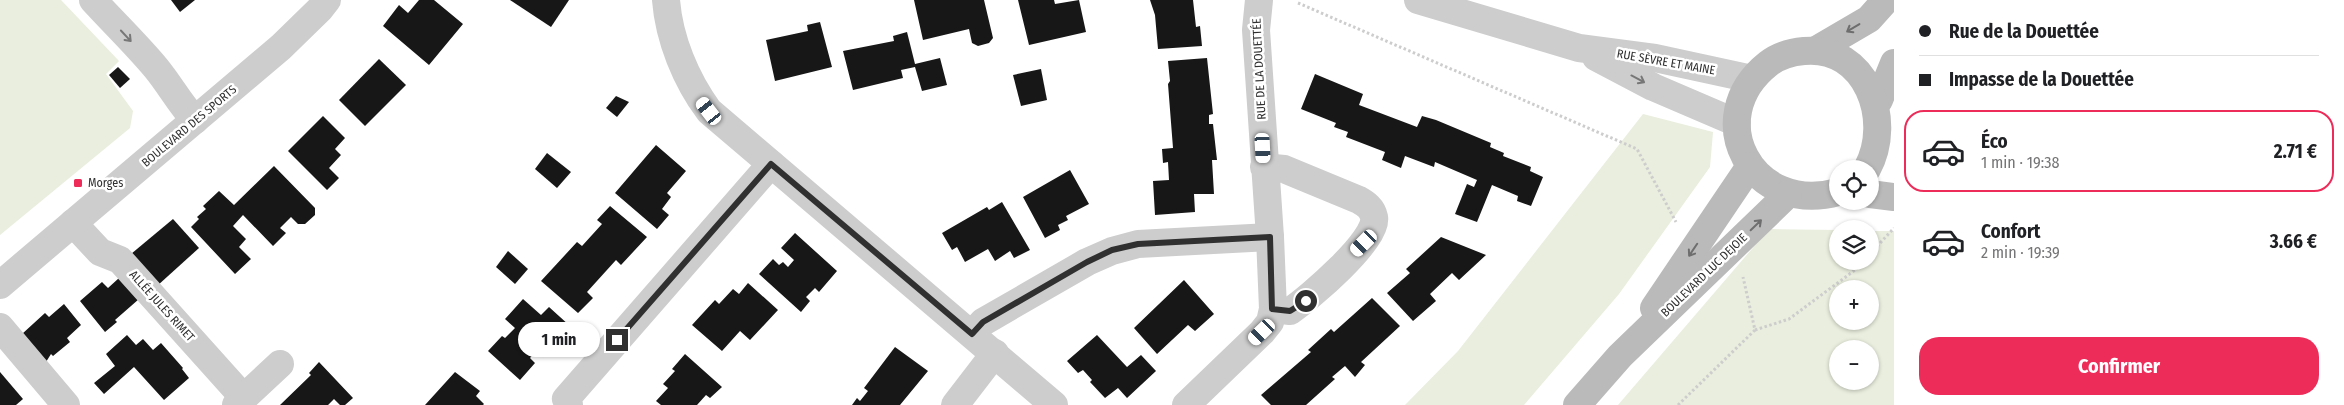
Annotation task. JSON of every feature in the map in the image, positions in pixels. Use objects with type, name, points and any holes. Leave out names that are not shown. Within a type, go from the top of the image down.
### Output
[{"type":"main road","points":[[1816,50],[1868,19],[1886,0]]},
{"type":"main road","points":[[1829,194],[1813,197],[1788,194],[1767,183],[1750,166],[1740,146],[1737,123],[1741,100],[1752,79],[1770,62],[1792,52],[1816,50],[1839,56],[1860,69],[1875,88],[1888,134],[1882,137],[1874,160]]},
{"type":"main road","points":[[1879,100],[1894,63]]},
{"type":"main road","name":"BOULEVARD LUC DEJOIE","points":[[1620,356],[1750,166]]},
{"type":"main road","name":"BOULEVARD LUC DEJOIE","points":[[1578,405],[1620,356],[1788,194]]},
{"type":"main road","points":[[1879,195],[1894,197]]},
{"type":"street","points":[[93,0],[154,66],[169,85],[181,105],[195,120]]},
{"type":"street","name":"BOULEVARD DES SPORTS","points":[[0,285],[282,47],[320,10],[327,0]]},
{"type":"street","points":[[666,0],[667,15],[680,58],[695,92],[709,111],[1054,405]]},
{"type":"street","name":"RUE DE LA DOUETTÉE","points":[[1186,405],[1270,322],[1272,309],[1270,237],[1256,30],[1259,0]]},
{"type":"street","name":"RUE SÈVRE ET MAINE","points":[[1418,0],[1579,48],[1655,58],[1752,79]]},
{"type":"street","name":"RUE SÈVRE ET MAINE","points":[[1579,48],[1652,87],[1737,123]]},
{"type":"street","points":[[569,405],[566,400],[771,164]]},
{"type":"street","points":[[1264,167],[1284,169],[1359,200],[1370,207],[1374,218],[1371,231],[1364,243],[1306,301],[1290,311],[1272,309]]},
{"type":"street","name":"ALLÉE JULES RIMET","points":[[73,223],[100,252],[120,260],[240,402],[280,364]]},
{"type":"street","points":[[972,334],[983,322],[1087,262],[1112,250],[1138,244],[1270,237]]},
{"type":"street","points":[[0,327],[66,405]]},
{"type":"street","points":[[955,405],[995,353]]},
{"type":"path","points":[[1298,3],[1636,149],[1676,223]]},
{"type":"path","points":[[1879,244],[1894,228]]},
{"type":"path","points":[[1678,405],[1755,330],[1789,319],[1855,270]]},
{"type":"path","points":[[1741,272],[1755,330]]},
{"type":"green space","points":[[0,0],[61,0],[119,61],[106,74],[133,111],[130,128],[0,235]]},
{"type":"green space","points":[[1643,114],[1713,132],[1710,167],[1619,294],[1524,405],[1405,405],[1458,351]]},
{"type":"green space","points":[[1769,229],[1829,230],[1829,270],[1879,270],[1879,231],[1894,231],[1894,405],[1618,405]]},
{"type":"building","points":[[171,0],[195,0],[180,12]]},
{"type":"building","points":[[419,0],[434,0],[463,24],[429,65],[383,26],[399,5],[408,13]]},
{"type":"building","points":[[510,0],[569,0],[551,27]]},
{"type":"building","points":[[914,0],[984,0],[993,38],[989,43],[978,46],[972,43],[969,29],[923,40]]},
{"type":"building","points":[[1018,0],[1054,0],[1055,4],[1079,0],[1086,32],[1029,45]]},
{"type":"building","points":[[1150,0],[1193,0],[1196,27],[1200,26],[1202,46],[1158,49],[1155,15]]},
{"type":"building","points":[[820,22],[832,67],[775,81],[766,40],[808,31],[807,25]]},
{"type":"building","points":[[907,32],[915,64],[940,58],[947,85],[922,91],[915,67],[901,70],[903,78],[853,90],[843,51],[894,41],[893,36]]},
{"type":"building","points":[[1207,58],[1213,114],[1209,115],[1209,124],[1213,124],[1217,160],[1212,160],[1214,194],[1194,194],[1195,212],[1155,215],[1153,181],[1169,180],[1168,162],[1163,163],[1162,149],[1173,148],[1168,61]]},
{"type":"building","points":[[379,59],[406,85],[365,126],[339,100]]},
{"type":"building","points":[[118,67],[130,79],[120,88],[109,75]]},
{"type":"building","points":[[1041,69],[1047,100],[1021,106],[1013,75]]},
{"type":"building","points":[[1315,74],[1363,94],[1359,105],[1417,127],[1422,116],[1436,120],[1491,143],[1490,147],[1504,153],[1503,156],[1531,167],[1530,171],[1543,177],[1531,206],[1517,201],[1518,196],[1492,185],[1477,222],[1455,214],[1467,184],[1474,187],[1477,180],[1435,162],[1434,167],[1405,156],[1401,168],[1382,160],[1385,152],[1346,137],[1348,132],[1334,127],[1336,123],[1301,109]]},
{"type":"building","points":[[616,96],[629,102],[617,117],[606,108]]},
{"type":"building","points":[[323,116],[345,138],[335,149],[341,155],[329,168],[339,178],[327,190],[288,151]]},
{"type":"building","points":[[656,145],[686,171],[667,193],[671,197],[662,209],[669,215],[657,229],[615,193]]},
{"type":"building","points":[[547,153],[571,172],[557,188],[535,169]]},
{"type":"building","points":[[274,166],[315,208],[315,215],[305,224],[298,224],[291,217],[280,228],[286,233],[273,246],[243,215],[233,226],[246,239],[239,247],[251,259],[235,274],[191,227],[199,219],[197,217],[206,209],[203,206],[219,191],[234,205]]},
{"type":"building","points":[[1070,170],[1089,204],[1066,216],[1068,220],[1058,225],[1060,230],[1045,238],[1023,197]]},
{"type":"building","points":[[1002,202],[1030,250],[1014,258],[1010,251],[995,261],[988,249],[965,262],[957,247],[952,250],[942,233],[987,207],[989,210]]},
{"type":"building","points":[[610,206],[647,237],[621,265],[616,260],[587,292],[593,298],[578,313],[541,281],[577,242],[582,246],[602,224],[597,220]]},
{"type":"building","points":[[173,219],[199,248],[157,286],[131,254]]},
{"type":"building","points":[[795,233],[837,271],[819,292],[815,288],[806,297],[810,301],[801,312],[759,274],[773,259],[779,265],[783,262],[788,267],[794,260],[781,248]]},
{"type":"building","points":[[1441,237],[1486,255],[1459,280],[1452,273],[1430,294],[1436,301],[1413,321],[1387,293],[1410,273],[1406,269]]},
{"type":"building","points":[[508,251],[528,269],[515,284],[496,267]]},
{"type":"building","points":[[119,278],[139,299],[115,320],[117,322],[105,332],[80,301],[102,282],[108,288]]},
{"type":"building","points":[[1184,280],[1214,314],[1195,331],[1188,325],[1157,354],[1134,328]]},
{"type":"building","points":[[748,283],[778,310],[750,340],[740,331],[722,351],[692,325],[715,300],[719,304],[733,289],[739,294]]},
{"type":"building","points":[[1372,298],[1400,326],[1361,362],[1365,365],[1355,377],[1345,366],[1332,377],[1335,379],[1306,405],[1271,405],[1261,395],[1311,352],[1308,350],[1331,329],[1334,332]]},
{"type":"building","points":[[523,299],[541,315],[549,307],[570,326],[544,354],[538,349],[530,358],[535,363],[520,380],[488,351],[502,336],[505,338],[515,328],[505,319]]},
{"type":"building","points":[[64,304],[81,325],[67,338],[70,342],[53,356],[51,354],[46,362],[22,334],[45,313],[49,317]]},
{"type":"building","points":[[127,335],[136,345],[143,339],[153,350],[161,343],[183,368],[189,378],[164,400],[134,367],[104,394],[94,383],[115,366],[106,354]]},
{"type":"building","points":[[1097,335],[1127,367],[1141,355],[1156,371],[1127,398],[1118,388],[1105,398],[1090,382],[1092,380],[1083,370],[1078,373],[1067,361]]},
{"type":"building","points":[[895,347],[928,371],[900,405],[852,405],[857,398],[860,401],[868,391],[864,388]]},
{"type":"building","points":[[685,354],[722,387],[710,398],[706,395],[697,405],[661,405],[656,401],[668,388],[663,384],[675,371],[672,369]]},
{"type":"building","points":[[319,362],[353,398],[345,405],[340,405],[334,399],[328,405],[280,405],[311,375],[309,373]]},
{"type":"building","points":[[0,372],[23,399],[16,405],[0,405]]},
{"type":"building","points":[[455,372],[480,391],[476,396],[484,404],[425,405]]},
{"type":"place","name":"Morges","points":[[78,183]]},
{"type":"route","points":[[617,340],[718,222],[771,164],[972,334],[983,322],[1087,262],[1112,250],[1138,244],[1270,237],[1272,309],[1290,311],[1306,301]]}]
